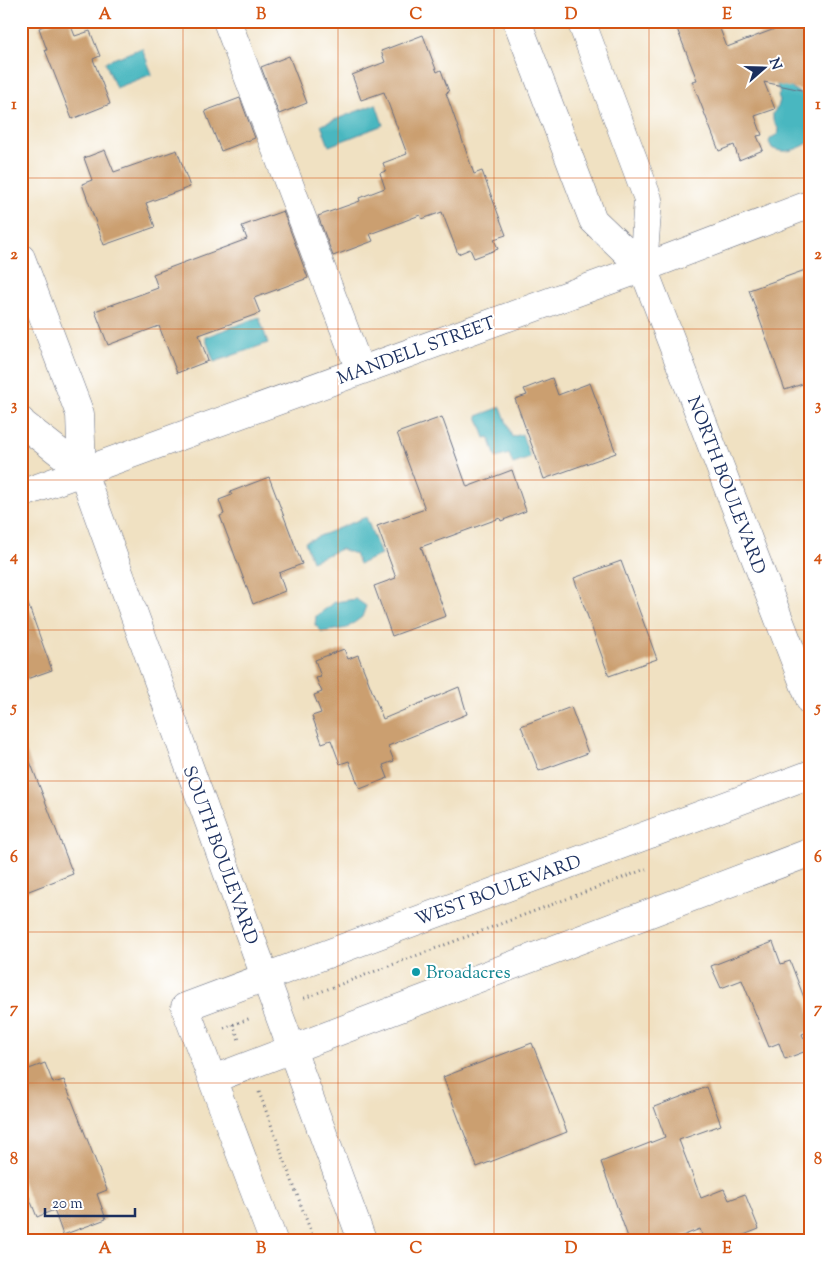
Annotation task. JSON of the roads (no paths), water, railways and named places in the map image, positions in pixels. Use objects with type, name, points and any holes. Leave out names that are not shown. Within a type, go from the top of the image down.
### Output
[{"type":"street","points":[[228,21],[360,370]]},
{"type":"street","name":"NORTH BOULEVARD","points":[[517,21],[593,220],[643,268],[811,702]]},
{"type":"street","name":"NORTH BOULEVARD","points":[[580,21],[648,199],[643,268]]},
{"type":"street","name":"MANDELL STREET","points":[[21,494],[82,470],[643,268],[811,204]]},
{"type":"street","name":"SOUTH BOULEVARD","points":[[21,258],[80,414],[82,470],[362,1240]]},
{"type":"street","points":[[21,421],[82,470]]},
{"type":"street","name":"WEST BOULEVARD","points":[[212,1079],[185,1007],[811,774]]},
{"type":"street","points":[[273,1240],[212,1079],[811,852]]},
{"type":"water","points":[[142,48],[152,74],[116,88],[105,62]]},
{"type":"water","points":[[778,79],[804,96],[811,96],[811,141],[797,149],[787,151],[772,148],[769,142],[771,138],[778,134],[779,130],[773,120],[773,113],[778,107],[780,100],[777,86]]},
{"type":"water","points":[[376,104],[383,125],[329,146],[321,125]]},
{"type":"water","points":[[259,317],[268,343],[214,362],[205,337]]},
{"type":"water","points":[[501,407],[512,437],[522,434],[530,458],[513,464],[509,454],[496,458],[489,437],[485,438],[477,416]]},
{"type":"water","points":[[366,517],[381,555],[359,564],[355,554],[341,549],[312,561],[305,542]]},
{"type":"water","points":[[356,599],[366,606],[362,617],[347,628],[322,632],[315,625],[316,616],[335,602]]},
{"type":"place","name":"Broadacres","points":[[416,972]]}]
